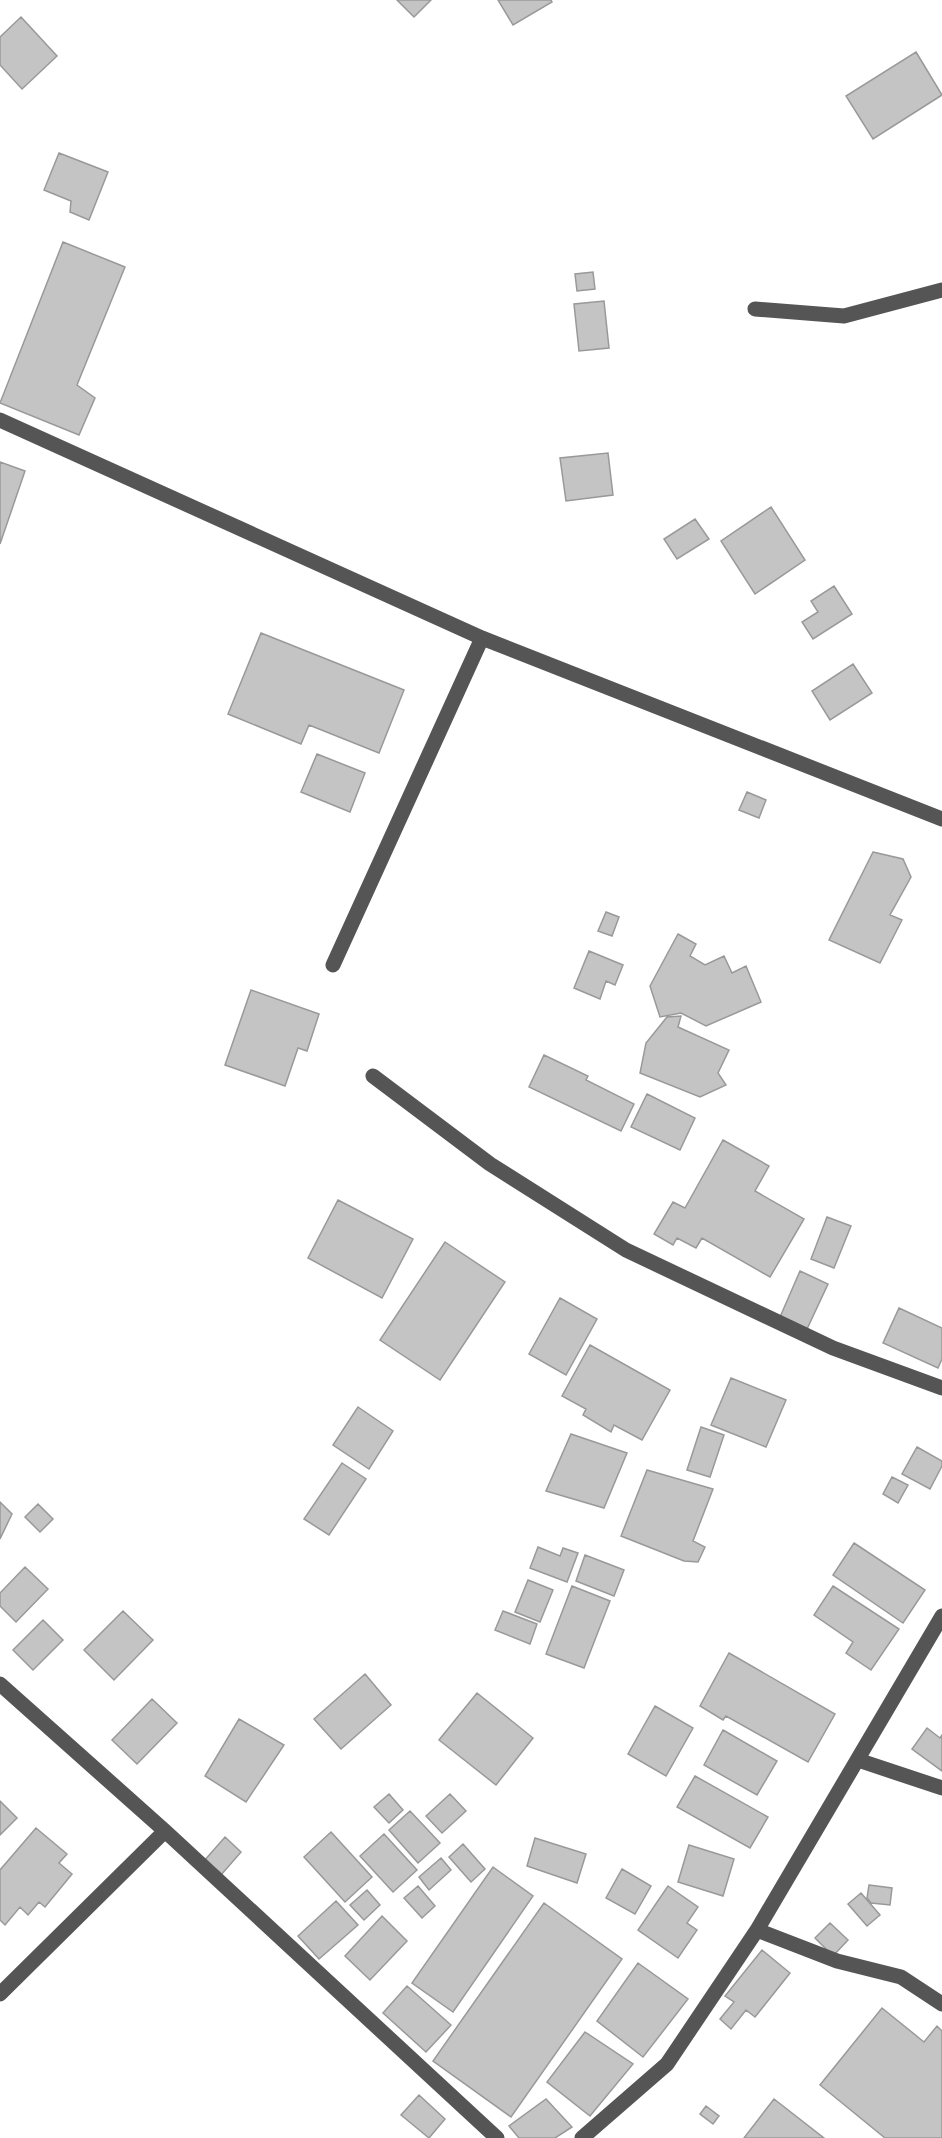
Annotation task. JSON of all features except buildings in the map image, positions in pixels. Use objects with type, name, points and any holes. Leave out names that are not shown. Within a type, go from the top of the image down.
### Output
[{"type":"street","points":[[755,309],[844,316],[942,290]]},
{"type":"street","points":[[0,420],[482,638],[942,819]]},
{"type":"street","points":[[333,965],[482,638]]},
{"type":"street","points":[[374,1076],[490,1164],[626,1250],[833,1348],[942,1388]]},
{"type":"street","points":[[582,2138],[667,2064],[757,1930],[942,1616]]},
{"type":"street","points":[[0,1684],[165,1831],[497,2138]]},
{"type":"street","points":[[858,1760],[942,1788]]},
{"type":"street","points":[[0,1994],[165,1831]]},
{"type":"street","points":[[757,1930],[837,1961],[901,1977],[942,2004]]}]
